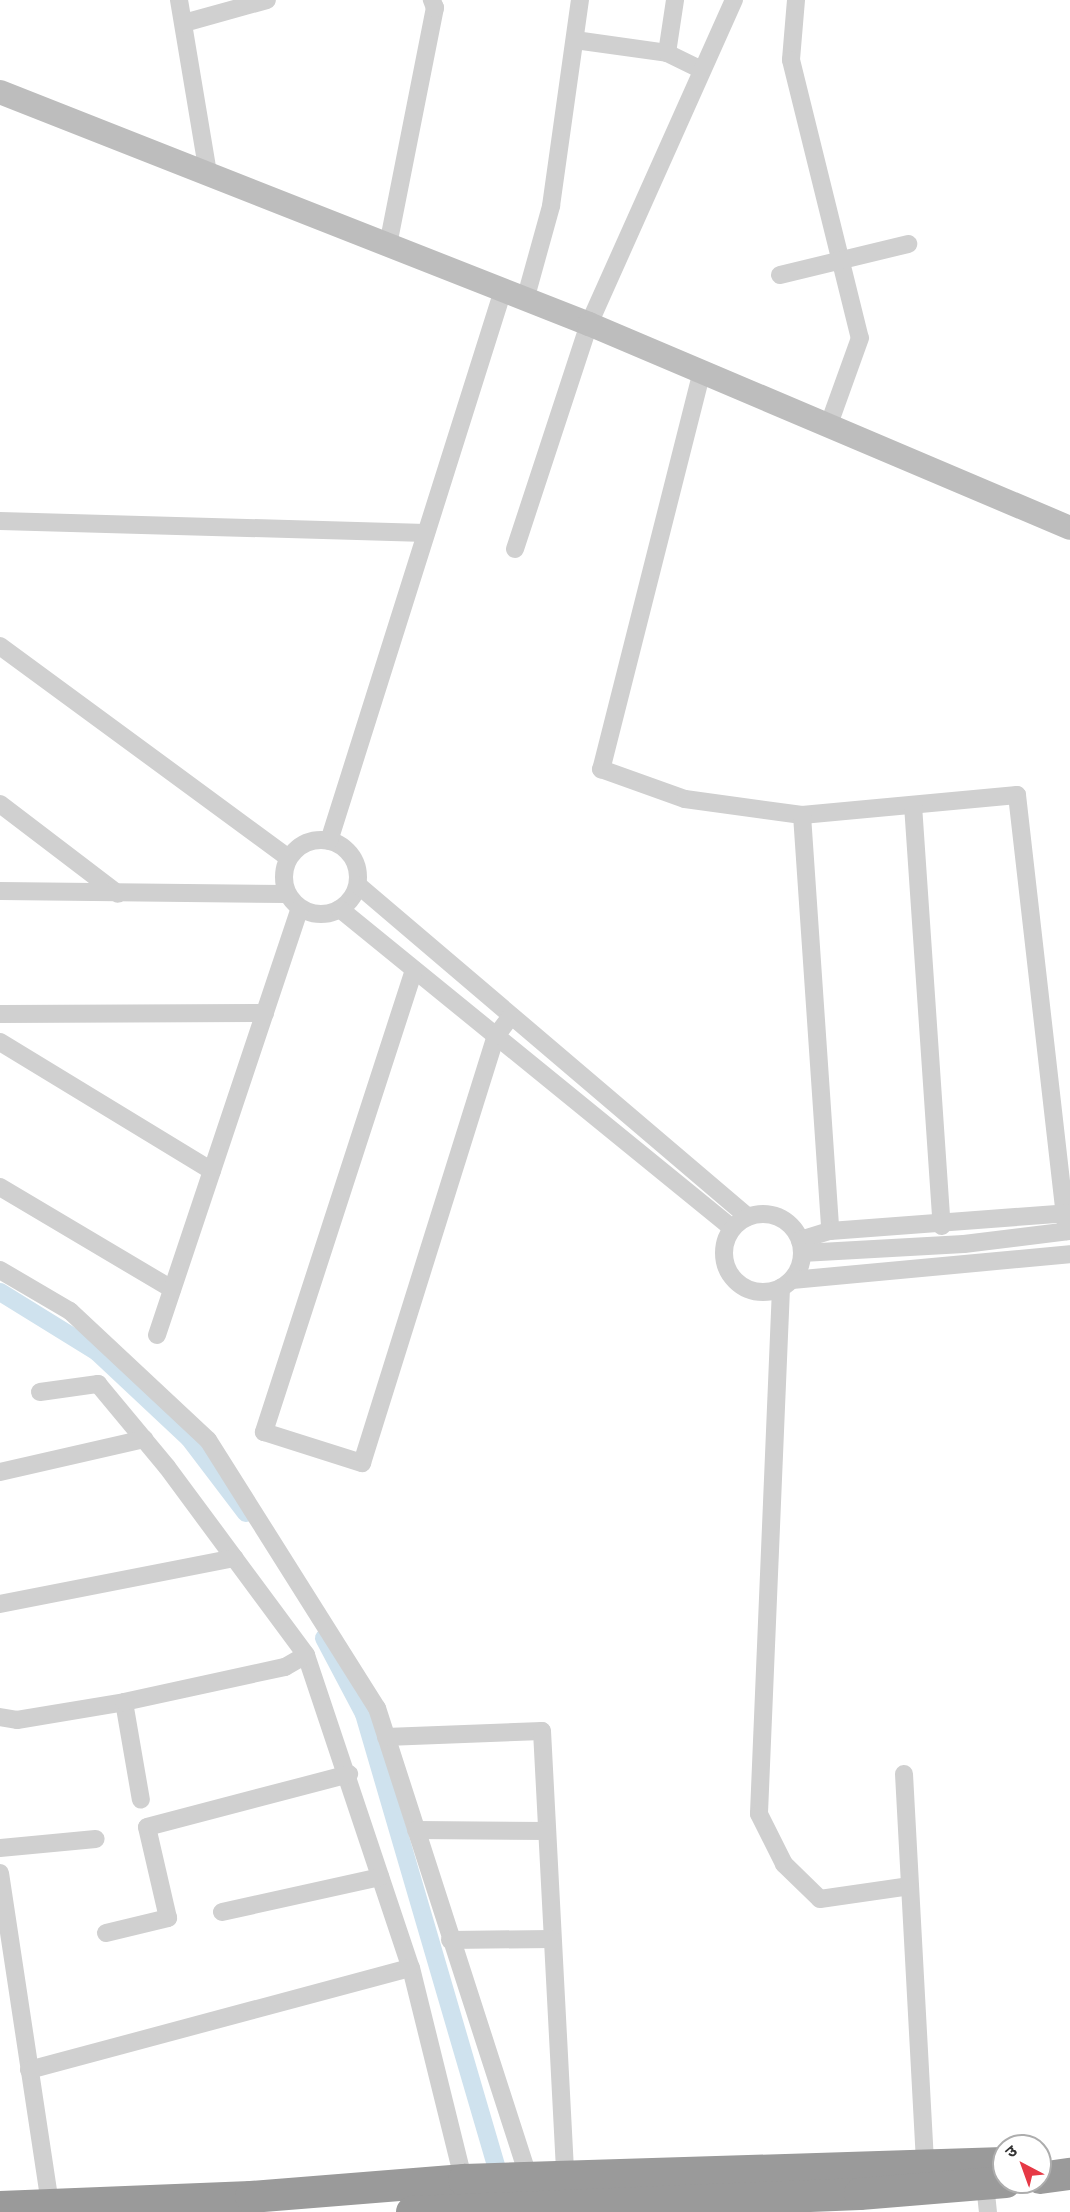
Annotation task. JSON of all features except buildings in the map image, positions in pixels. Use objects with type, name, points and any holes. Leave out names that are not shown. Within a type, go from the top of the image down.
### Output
[{"type":"highway","points":[[412,2212],[468,2201],[529,2179],[568,2198],[889,2202],[926,2178]]},
{"type":"highway","points":[[0,2207],[50,2205],[148,2207],[568,2198],[926,2178],[992,2185]]},
{"type":"street","points":[[179,0],[208,174]]},
{"type":"street","points":[[388,245],[435,8],[432,0]]},
{"type":"street","points":[[525,300],[551,206],[580,0]]},
{"type":"street","points":[[667,53],[675,0]]},
{"type":"street","points":[[515,549],[589,324],[700,69],[734,0]]},
{"type":"street","points":[[796,0],[791,60],[840,262],[861,338],[829,424]]},
{"type":"street","points":[[184,23],[260,1]]},
{"type":"street","points":[[575,40],[667,53],[700,69]]},
{"type":"street","points":[[0,92],[589,324],[1070,528]]},
{"type":"street","points":[[780,275],[908,244]]},
{"type":"street","points":[[328,841],[503,290]]},
{"type":"street","points":[[702,371],[601,769],[685,799],[802,815],[1017,795],[1068,1222]]},
{"type":"street","points":[[0,521],[426,533]]},
{"type":"street","points":[[0,646],[289,858]]},
{"type":"street","points":[[0,804],[118,894]]},
{"type":"street","points":[[913,805],[942,1226]]},
{"type":"street","points":[[802,815],[831,1231]]},
{"type":"street","points":[[328,841],[349,852],[358,873],[358,885],[340,909],[316,915],[300,908],[287,894],[284,870],[289,858],[306,843],[328,841]]},
{"type":"street","points":[[358,885],[748,1217]]},
{"type":"street","points":[[0,891],[287,894]]},
{"type":"street","points":[[157,1335],[300,908]]},
{"type":"street","points":[[340,909],[732,1228]]},
{"type":"street","points":[[377,940],[395,916]]},
{"type":"street","points":[[414,970],[264,1432],[362,1462],[496,1036],[511,1016]]},
{"type":"street","points":[[0,1014],[265,1012]]},
{"type":"street","points":[[0,1042],[212,1171]]},
{"type":"street","points":[[554,1083],[570,1065]]},
{"type":"street","points":[[626,1142],[640,1125]]},
{"type":"street","points":[[0,1187],[172,1289]]},
{"type":"street","points":[[801,1246],[785,1220],[760,1214],[748,1217],[732,1228],[723,1255],[732,1278],[755,1292],[786,1284],[1070,1254]]},
{"type":"street","points":[[910,1886],[820,1899],[784,1864],[759,1814],[786,1284],[801,1246],[831,1231],[1068,1222]]},
{"type":"street","points":[[801,1246],[964,1244],[1032,1235],[1068,1222]]},
{"type":"street","points":[[1032,1235],[1035,1258]]},
{"type":"street","points":[[964,1244],[965,1264]]},
{"type":"street","points":[[0,1270],[69,1311],[208,1440],[377,1708],[529,2179]]},
{"type":"street","points":[[40,1392],[98,1384],[144,1439],[306,1655],[349,1774],[380,1877],[411,1968],[468,2201]]},
{"type":"street","points":[[0,1472],[144,1439]]},
{"type":"street","points":[[0,1604],[235,1558]]},
{"type":"street","points":[[0,1718],[17,1720],[124,1701],[285,1667],[306,1655]]},
{"type":"street","points":[[124,1701],[141,1800]]},
{"type":"street","points":[[386,1737],[542,1731],[568,2198]]},
{"type":"street","points":[[106,1933],[168,1918],[147,1827],[349,1774]]},
{"type":"street","points":[[904,1774],[926,2178]]},
{"type":"street","points":[[416,1830],[547,1831]]},
{"type":"street","points":[[0,1848],[96,1839]]},
{"type":"street","points":[[0,1873],[8,1987],[30,2070],[50,2205]]},
{"type":"street","points":[[222,1912],[380,1877]]},
{"type":"street","points":[[450,1940],[552,1939]]},
{"type":"street","points":[[30,2070],[411,1968]]},
{"type":"waterway","points":[[0,1292],[97,1352],[189,1438],[246,1513]]},
{"type":"waterway","points":[[324,1638],[364,1714],[498,2171]]}]
